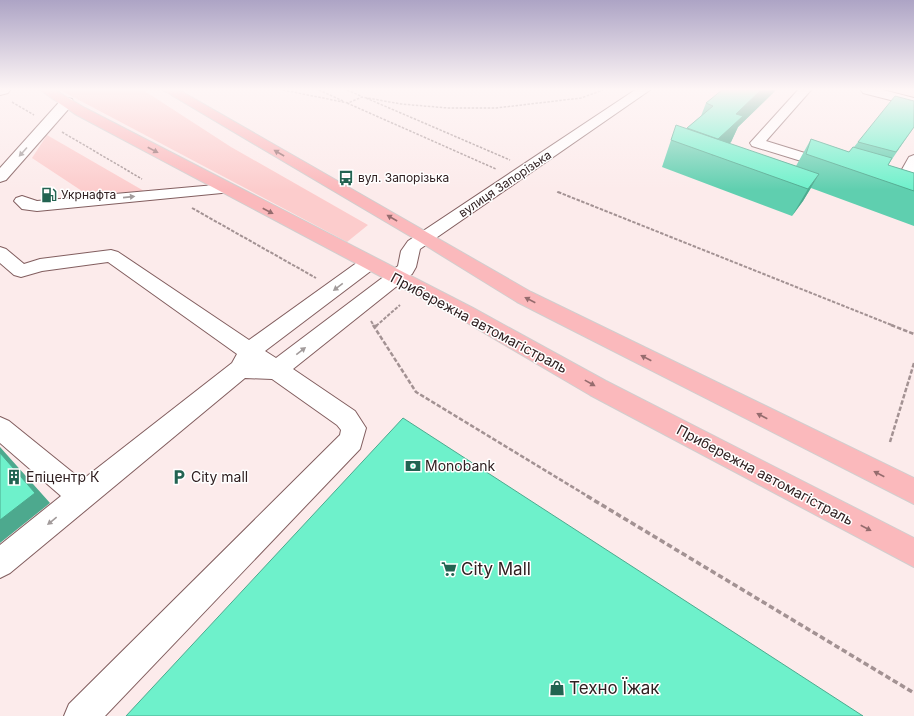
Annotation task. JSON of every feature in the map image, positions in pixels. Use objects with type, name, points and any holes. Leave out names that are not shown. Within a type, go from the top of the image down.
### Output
[{"type":"main road","name":"Прибережна автомагістраль","points":[[103,123],[226,189],[466,313],[598,388],[914,553]]},
{"type":"main road","points":[[227,123],[426,238],[524,297],[914,491]]},
{"type":"street","name":"вулиця Запорізька","points":[[276,370],[407,268],[409,252],[412,247],[595,123]]},
{"type":"street","points":[[775,123],[757,143],[840,168]]},
{"type":"street","points":[[0,177],[48,124]]},
{"type":"street","points":[[878,180],[901,187],[910,179],[914,160]]},
{"type":"street","points":[[0,185],[28,205],[36,206],[166,193],[226,189]]},
{"type":"street","points":[[0,253],[21,271],[40,265],[111,256],[244,360],[276,370],[346,418],[354,428],[351,441],[80,716]]},
{"type":"street","points":[[0,563],[82,497],[244,360],[369,263]]},
{"type":"street","points":[[0,428],[82,497]]},
{"type":"path","points":[[394,123],[497,169]]},
{"type":"path","points":[[424,123],[511,160]]},
{"type":"path","points":[[48,124],[335,289]]},
{"type":"path","points":[[558,192],[914,334]]},
{"type":"path","points":[[361,304],[416,392],[914,693]]},
{"type":"path","points":[[375,327],[400,305]]},
{"type":"path","points":[[890,442],[914,363]]},
{"type":"shaded area","points":[[123,123],[195,123],[231,147],[368,225],[347,242]]},
{"type":"shaded area","points":[[47,135],[144,191],[88,195],[32,158]]},
{"type":"building","points":[[692,123],[735,123],[718,139],[687,128]]},
{"type":"building","points":[[873,123],[914,123],[914,127],[896,152],[858,142]]},
{"type":"building","points":[[676,125],[819,174],[808,189],[671,140]]},
{"type":"building","points":[[811,139],[849,152],[853,147],[892,158],[888,165],[914,173],[914,191],[806,154]]},
{"type":"building","name":"City Mall","points":[[403,418],[863,716],[126,716]]},
{"type":"building","points":[[0,453],[35,493],[0,520]]},
{"type":"place","name":"вул. Запорізька","points":[[346,178]]},
{"type":"place","name":"Укрнафта","points":[[49,195]]},
{"type":"place","name":"Monobank","points":[[413,466]]},
{"type":"place","name":"Епіцентр К","points":[[14,477]]},
{"type":"place","name":"City mall","points":[[179,477]]},
{"type":"place","name":"City Mall","points":[[449,569]]},
{"type":"place","name":"Техно Їжак","points":[[557,688]]}]
